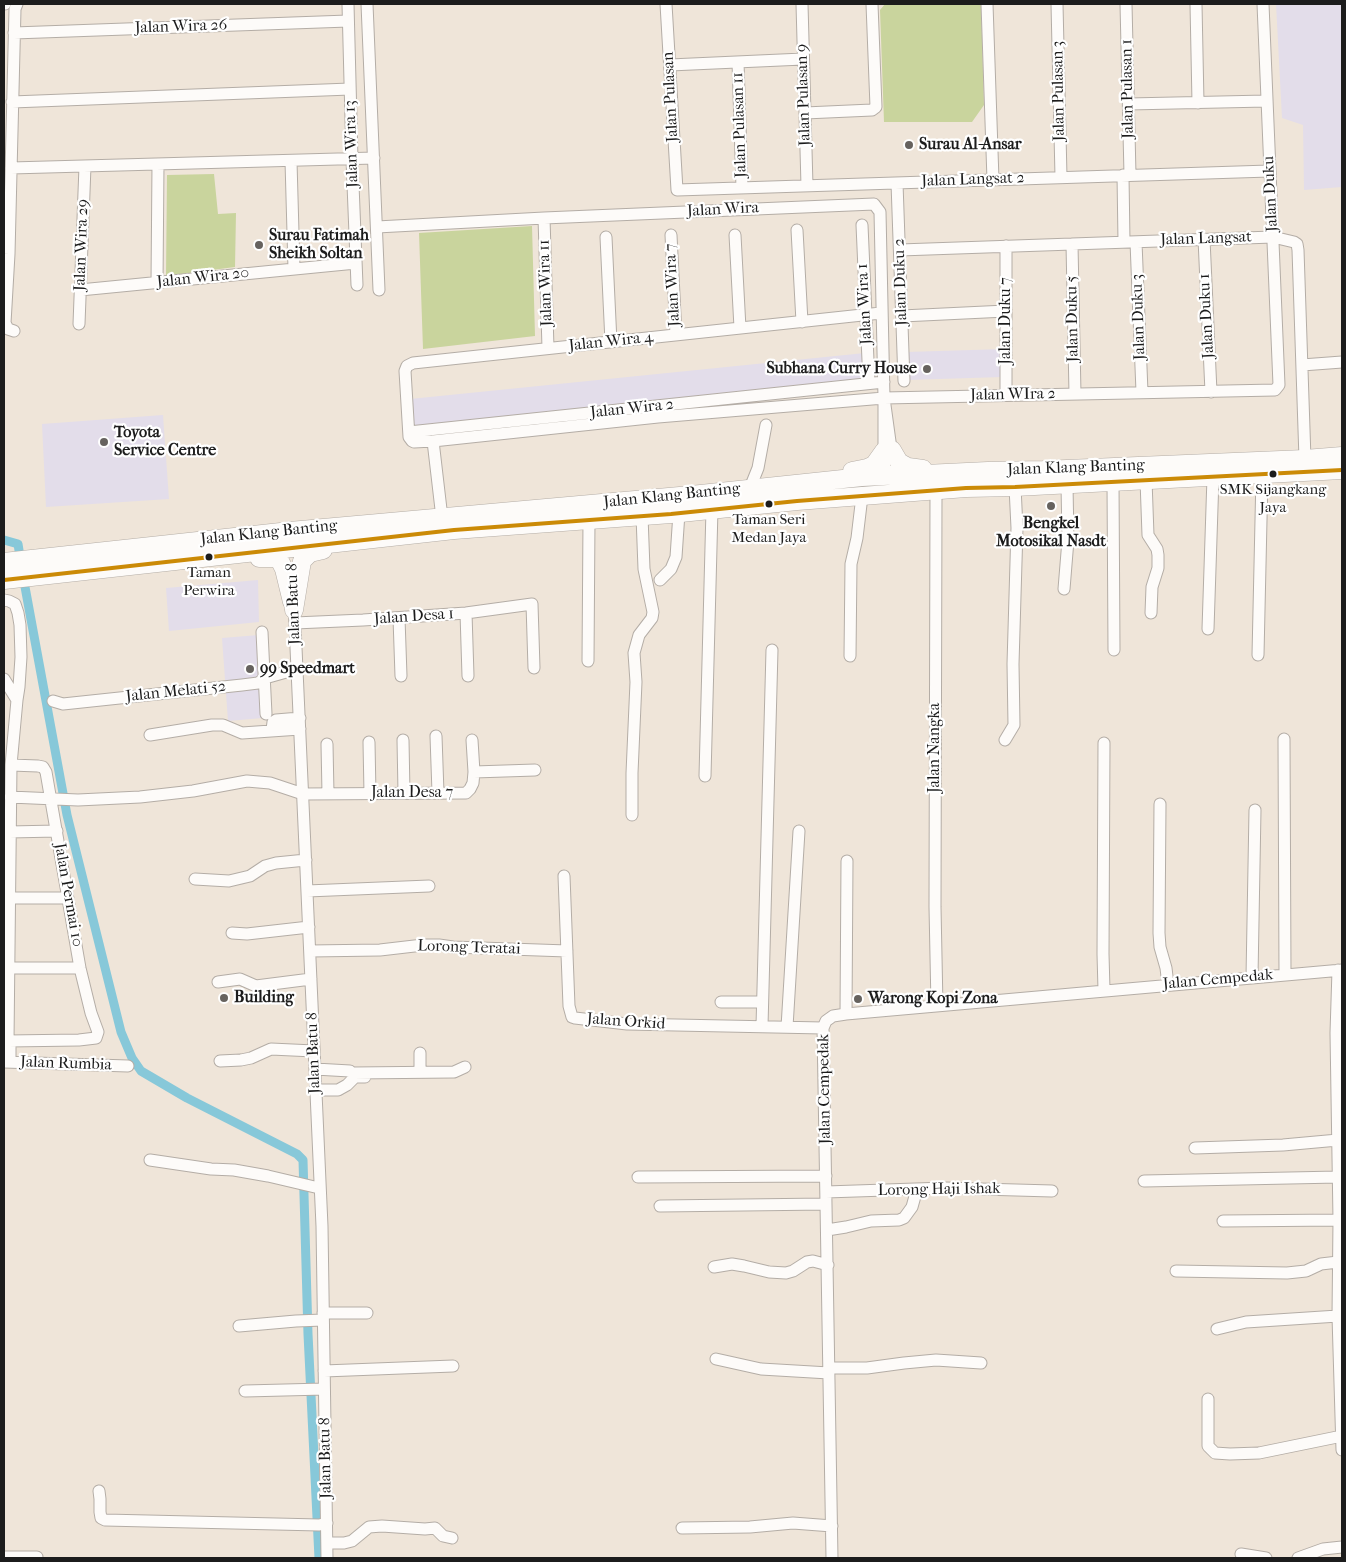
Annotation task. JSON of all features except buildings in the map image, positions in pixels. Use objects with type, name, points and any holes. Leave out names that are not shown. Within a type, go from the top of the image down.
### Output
[{"type":"highway","points":[[770,486],[815,475],[867,468],[874,465],[888,450],[899,462],[908,467],[988,471]]},
{"type":"highway","name":"Jalan Klang Banting","points":[[401,528],[442,518],[888,476],[1342,456]]},
{"type":"highway","name":"Jalan Klang Banting","points":[[4,562],[245,536],[401,528],[454,530],[966,488],[1342,470]]},
{"type":"highway","points":[[787,502],[878,487],[884,483],[888,476],[892,482],[899,486],[966,488]]},
{"type":"highway","points":[[245,536],[251,541],[278,538],[286,542],[292,549],[299,540],[309,535],[368,529],[401,528]]},
{"type":"highway","points":[[294,616],[300,566],[310,553],[401,528]]},
{"type":"highway","name":"Jalan Klang Banting","points":[[6,580],[292,549]]},
{"type":"highway","points":[[189,560],[275,558],[280,561],[284,569],[294,616]]},
{"type":"street","points":[[14,331],[8,329],[5,323],[6,232],[11,168],[14,33],[17,4]]},
{"type":"street","name":"Jalan Wira 13","points":[[348,4],[357,285]]},
{"type":"street","points":[[367,4],[379,290]]},
{"type":"street","name":"Jalan Pulasan","points":[[666,4],[677,190]]},
{"type":"street","name":"Jalan Pulasan 9","points":[[802,4],[807,186]]},
{"type":"street","points":[[805,113],[872,110],[876,107],[872,4]]},
{"type":"street","points":[[987,4],[993,180]]},
{"type":"street","name":"Jalan Pulasan 3","points":[[1056,4],[1061,177]]},
{"type":"street","name":"Jalan Pulasan 1","points":[[1126,4],[1129,104],[1126,175],[1130,242]]},
{"type":"street","points":[[1196,4],[1198,103]]},
{"type":"street","name":"Jalan Duku","points":[[1211,392],[1274,390],[1279,385],[1263,4]]},
{"type":"street","name":"Jalan Wira 26","points":[[14,33],[348,21]]},
{"type":"street","points":[[670,65],[803,59]]},
{"type":"street","name":"Jalan Pulasan 11","points":[[738,62],[742,188]]},
{"type":"street","points":[[12,102],[350,89]]},
{"type":"street","points":[[1129,104],[1266,101]]},
{"type":"street","points":[[11,168],[374,158]]},
{"type":"street","points":[[291,160],[294,269]]},
{"type":"street","points":[[157,283],[158,164]]},
{"type":"street","name":"Jalan Wira 29","points":[[79,324],[85,166]]},
{"type":"street","name":"Jalan Langsat 2","points":[[677,190],[1269,171]]},
{"type":"street","name":"Jalan Duku 2","points":[[897,183],[904,381]]},
{"type":"street","name":"Jalan Wira","points":[[376,227],[874,204],[880,212]]},
{"type":"street","points":[[888,476],[885,472],[888,450],[881,313],[880,212],[898,212]]},
{"type":"street","name":"Jalan Wira 11","points":[[544,218],[548,348]]},
{"type":"street","name":"Jalan Wira 1","points":[[862,225],[869,383]]},
{"type":"street","points":[[797,230],[802,322]]},
{"type":"street","name":"Jalan Wira 7","points":[[671,235],[676,335]]},
{"type":"street","points":[[735,235],[740,328]]},
{"type":"street","points":[[606,237],[611,342]]},
{"type":"street","name":"Jalan Langsat","points":[[900,250],[1273,237],[1297,244],[1305,459]]},
{"type":"street","name":"Jalan Duku 1","points":[[1204,240],[1211,392]]},
{"type":"street","name":"Jalan Duku 3","points":[[1130,242],[1142,392]]},
{"type":"street","name":"Jalan Duku 5","points":[[1072,244],[1075,394]]},
{"type":"street","name":"Jalan Duku 7","points":[[1006,246],[1006,395]]},
{"type":"street","name":"Jalan Wira 20","points":[[80,290],[356,263]]},
{"type":"street","points":[[902,316],[1006,311]]},
{"type":"street","name":"Jalan Wira 4","points":[[412,437],[405,371],[413,363],[881,313]]},
{"type":"street","points":[[1302,365],[1342,362]]},
{"type":"street","name":"Jalan Wira 2","points":[[412,437],[884,382]]},
{"type":"street","points":[[1142,392],[1211,392]]},
{"type":"street","name":"Jalan WIra 2","points":[[884,398],[1142,392]]},
{"type":"street","points":[[412,437],[433,441],[658,417],[884,398]]},
{"type":"street","points":[[750,488],[758,468],[766,425]]},
{"type":"street","points":[[433,441],[442,518]]},
{"type":"street","points":[[1258,655],[1262,475]]},
{"type":"street","points":[[1208,628],[1213,477]]},
{"type":"street","points":[[1146,480],[1148,536],[1157,549],[1158,555],[1158,568],[1152,587],[1150,613]]},
{"type":"street","points":[[1113,482],[1114,650]]},
{"type":"street","points":[[1064,589],[1068,540],[1067,484]]},
{"type":"street","points":[[1005,740],[1014,725],[1013,646],[1017,528],[1015,487]]},
{"type":"street","name":"Jalan Nangka","points":[[936,491],[935,907],[938,1006]]},
{"type":"street","points":[[850,656],[850,564],[857,538],[862,496]]},
{"type":"street","points":[[705,776],[712,509]]},
{"type":"street","points":[[660,580],[670,569],[676,557],[679,513]]},
{"type":"street","points":[[632,814],[636,682],[634,653],[639,635],[652,618],[653,612],[644,569],[642,516]]},
{"type":"street","points":[[588,661],[590,520]]},
{"type":"street","name":"Jalan Batu 8","points":[[292,549],[316,1090],[314,1186],[322,1226],[321,1318],[324,1370],[320,1390],[318,1524],[327,1543],[327,1558]]},
{"type":"street","points":[[4,600],[15,604],[20,625],[21,664],[11,765],[8,1040],[10,1046],[7,1062]]},
{"type":"street","name":"Jalan Desa 1","points":[[294,616],[322,622],[466,613],[532,604],[534,668]]},
{"type":"street","points":[[466,613],[468,676]]},
{"type":"street","points":[[398,618],[401,676]]},
{"type":"street","points":[[262,632],[266,714]]},
{"type":"street","points":[[762,1026],[772,650]]},
{"type":"street","name":"Jalan Melati 52","points":[[53,701],[62,704],[252,684],[258,683],[265,678],[297,669]]},
{"type":"street","points":[[4,679],[17,700]]},
{"type":"street","points":[[150,735],[212,725],[223,725],[242,733],[272,730],[273,722],[276,720],[300,723]]},
{"type":"street","points":[[436,736],[438,793]]},
{"type":"street","points":[[1284,739],[1285,974]]},
{"type":"street","points":[[403,740],[404,793]]},
{"type":"street","name":"Jalan Desa 7","points":[[10,797],[78,800],[140,796],[193,791],[247,781],[270,784],[303,794],[466,793],[473,782],[472,740]]},
{"type":"street","points":[[369,742],[370,794]]},
{"type":"street","points":[[1104,743],[1104,990]]},
{"type":"street","points":[[327,744],[328,794]]},
{"type":"street","name":"Jalan Permai 10","points":[[8,1040],[79,1040],[96,1038],[98,1032],[91,1013],[80,968],[67,898],[54,799],[46,772],[43,767],[11,765]]},
{"type":"street","points":[[474,772],[536,770]]},
{"type":"street","points":[[1160,804],[1160,948],[1166,968],[1168,984]]},
{"type":"street","points":[[1252,977],[1255,810]]},
{"type":"street","points":[[10,832],[57,831]]},
{"type":"street","points":[[787,1027],[799,831]]},
{"type":"street","points":[[195,879],[230,881],[250,876],[265,866],[306,860]]},
{"type":"street","points":[[846,1014],[847,861]]},
{"type":"street","name":"Jalan Orkid","points":[[564,876],[569,1006],[571,1014],[575,1018],[627,1024],[823,1028]]},
{"type":"street","points":[[307,891],[429,886]]},
{"type":"street","points":[[9,898],[67,898]]},
{"type":"street","points":[[232,934],[309,927]]},
{"type":"street","name":"Lorong Teratai","points":[[310,951],[380,950],[423,945],[568,951]]},
{"type":"street","points":[[10,968],[80,968]]},
{"type":"street","points":[[1340,970],[1330,1140],[1340,1161],[1331,1177],[1340,1298],[1338,1316],[1342,1450]]},
{"type":"street","name":"Jalan Cempedak","points":[[832,1558],[823,1028],[829,1018],[846,1014],[1340,970]]},
{"type":"street","points":[[218,982],[240,979],[256,986],[311,979]]},
{"type":"street","points":[[721,1002],[762,1002]]},
{"type":"street","points":[[220,1061],[251,1058],[271,1049],[314,1051]]},
{"type":"street","points":[[420,1053],[420,1072]]},
{"type":"street","name":"Jalan Rumbia","points":[[7,1062],[128,1066]]},
{"type":"street","points":[[354,1075],[454,1072],[465,1067]]},
{"type":"street","points":[[315,1069],[343,1070],[354,1075],[390,1077]]},
{"type":"street","points":[[316,1090],[338,1090],[347,1086],[354,1075]]},
{"type":"street","points":[[1195,1148],[1283,1145],[1330,1140]]},
{"type":"street","points":[[150,1160],[211,1169],[234,1170],[314,1186]]},
{"type":"street","points":[[638,1177],[826,1176]]},
{"type":"street","points":[[1144,1181],[1331,1177]]},
{"type":"street","points":[[827,1230],[871,1221],[899,1220],[904,1218],[912,1207],[917,1189]]},
{"type":"street","name":"Lorong Haji Ishak","points":[[660,1206],[826,1198],[917,1189],[1052,1191]]},
{"type":"street","points":[[1223,1221],[1335,1220]]},
{"type":"street","points":[[714,1267],[732,1264],[769,1272],[786,1273],[807,1262],[813,1261],[828,1265]]},
{"type":"street","points":[[1176,1271],[1287,1273],[1306,1271],[1321,1264],[1338,1262]]},
{"type":"street","points":[[239,1326],[366,1313]]},
{"type":"street","points":[[1217,1329],[1246,1322],[1338,1316]]},
{"type":"street","points":[[716,1359],[761,1369],[829,1370],[867,1368],[904,1362],[936,1360],[981,1363]]},
{"type":"street","points":[[324,1370],[453,1366]]},
{"type":"street","points":[[245,1391],[320,1390]]},
{"type":"street","points":[[1208,1399],[1208,1446],[1215,1453],[1259,1453],[1342,1436]]},
{"type":"street","points":[[99,1491],[101,1518],[105,1520],[318,1524]]},
{"type":"street","points":[[682,1528],[750,1527],[793,1523],[832,1526]]},
{"type":"street","points":[[327,1543],[344,1543],[352,1540],[370,1527],[382,1526],[435,1528],[444,1536],[452,1538]]},
{"type":"street","points":[[1298,1558],[1323,1549],[1342,1547]]},
{"type":"street","points":[[1241,1554],[1266,1558]]},
{"type":"street","points":[[4,1558],[37,1557]]},
{"type":"shaded area","points":[[1276,4],[1342,4],[1342,187],[1304,190],[1303,125],[1282,118]]},
{"type":"shaded area","points":[[1004,349],[1003,377],[907,380],[906,352]]},
{"type":"shaded area","points":[[865,353],[866,381],[411,429],[410,399]]},
{"type":"shaded area","points":[[163,415],[169,499],[46,507],[42,424]]},
{"type":"shaded area","points":[[258,580],[259,622],[169,631],[166,588]]},
{"type":"shaded area","points":[[259,635],[263,718],[228,721],[222,638]]},
{"type":"green space","points":[[885,4],[981,4],[984,105],[972,122],[884,122],[880,10]]},
{"type":"green space","points":[[214,174],[218,214],[236,213],[235,267],[166,276],[167,175]]},
{"type":"green space","points":[[532,226],[535,336],[423,349],[419,233]]},
{"type":"waterway","points":[[4,540],[18,544],[21,563]]},
{"type":"waterway","points":[[23,576],[67,815],[121,1032],[132,1058],[141,1071],[187,1098],[297,1154],[303,1160],[308,1334],[319,1558]]},
{"type":"transit line","points":[[4,580],[454,530],[671,514],[797,501],[966,488],[1342,470]]},
{"type":"place","name":"Surau Al-Ansar","points":[[909,145]]},
{"type":"place","name":"Surau Fatimah Sheikh Soltan","points":[[259,245]]},
{"type":"place","name":"Subhana Curry House","points":[[927,369]]},
{"type":"place","name":"Toyota Service Centre","points":[[104,442]]},
{"type":"place","name":"SMK Sijangkang Jaya","points":[[1273,474]]},
{"type":"place","name":"Taman Seri Medan Jaya","points":[[769,504]]},
{"type":"place","name":"Bengkel Motosikal Nasdt","points":[[1051,506]]},
{"type":"place","name":"Taman Perwira","points":[[209,557]]},
{"type":"place","name":"99 Speedmart","points":[[250,669]]},
{"type":"place","name":"Building","points":[[224,998]]},
{"type":"place","name":"Warong Kopi Zona","points":[[858,999]]}]
